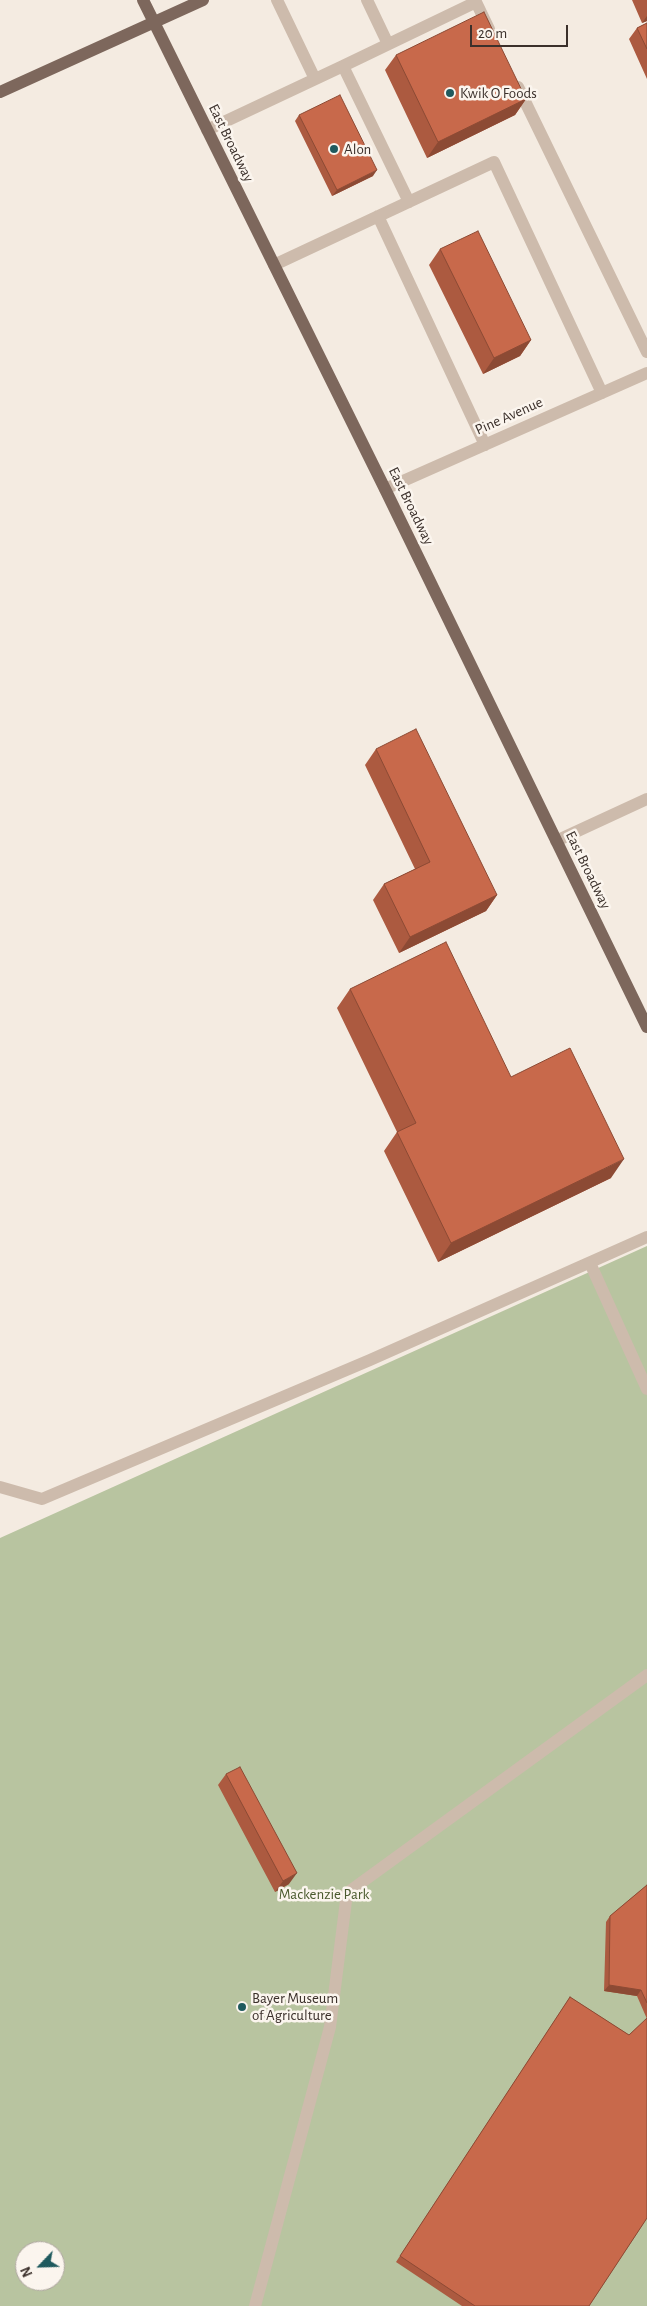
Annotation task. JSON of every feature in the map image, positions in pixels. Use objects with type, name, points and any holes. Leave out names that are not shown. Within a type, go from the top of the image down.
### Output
[{"type":"main road","name":"East Broadway","points":[[143,0],[385,489],[647,1027]]},
{"type":"main road","points":[[0,92],[203,0]]},
{"type":"street","points":[[277,0],[315,79]]},
{"type":"street","points":[[367,0],[388,44]]},
{"type":"street","points":[[207,130],[476,1],[494,38]]},
{"type":"street","points":[[343,66],[409,202]]},
{"type":"street","points":[[511,74],[647,352]]},
{"type":"street","points":[[274,265],[494,162],[602,393]]},
{"type":"street","points":[[378,216],[485,445]]},
{"type":"street","name":"Pine Avenue","points":[[385,489],[647,373]]},
{"type":"street","points":[[556,841],[647,799]]},
{"type":"street","points":[[0,1486],[42,1500],[370,1360],[647,1237]]},
{"type":"street","points":[[590,1263],[647,1389]]},
{"type":"street","points":[[255,2306],[330,2027],[347,1893],[647,1675]]},
{"type":"green space","name":"Mackenzie Park","points":[[647,1246],[647,2306],[0,2306],[0,1538]]},
{"type":"building","name":"Kwik O Foods","points":[[484,12],[526,99],[438,142],[396,55]]},
{"type":"building","points":[[647,23],[647,49],[637,28]]},
{"type":"building","name":"Alon","points":[[340,95],[377,170],[337,190],[299,115]]},
{"type":"building","points":[[478,231],[531,340],[494,358],[440,249]]},
{"type":"building","points":[[416,729],[497,895],[410,937],[384,884],[430,862],[376,749]]},
{"type":"building","points":[[446,942],[511,1077],[570,1048],[624,1159],[451,1243],[397,1132],[416,1123],[350,989]]},
{"type":"building","points":[[240,1767],[297,1873],[283,1881],[226,1774]]},
{"type":"building","points":[[647,1885],[647,2003],[641,1990],[609,1985],[610,1916]]},
{"type":"building","points":[[570,1997],[629,2035],[647,2018],[647,2218],[589,2306],[475,2306],[400,2256]]},
{"type":"place","name":"Kwik O Foods","points":[[450,93]]},
{"type":"place","name":"Alon","points":[[334,149]]},
{"type":"place","name":"Bayer Museum of Agriculture","points":[[242,2007]]}]
